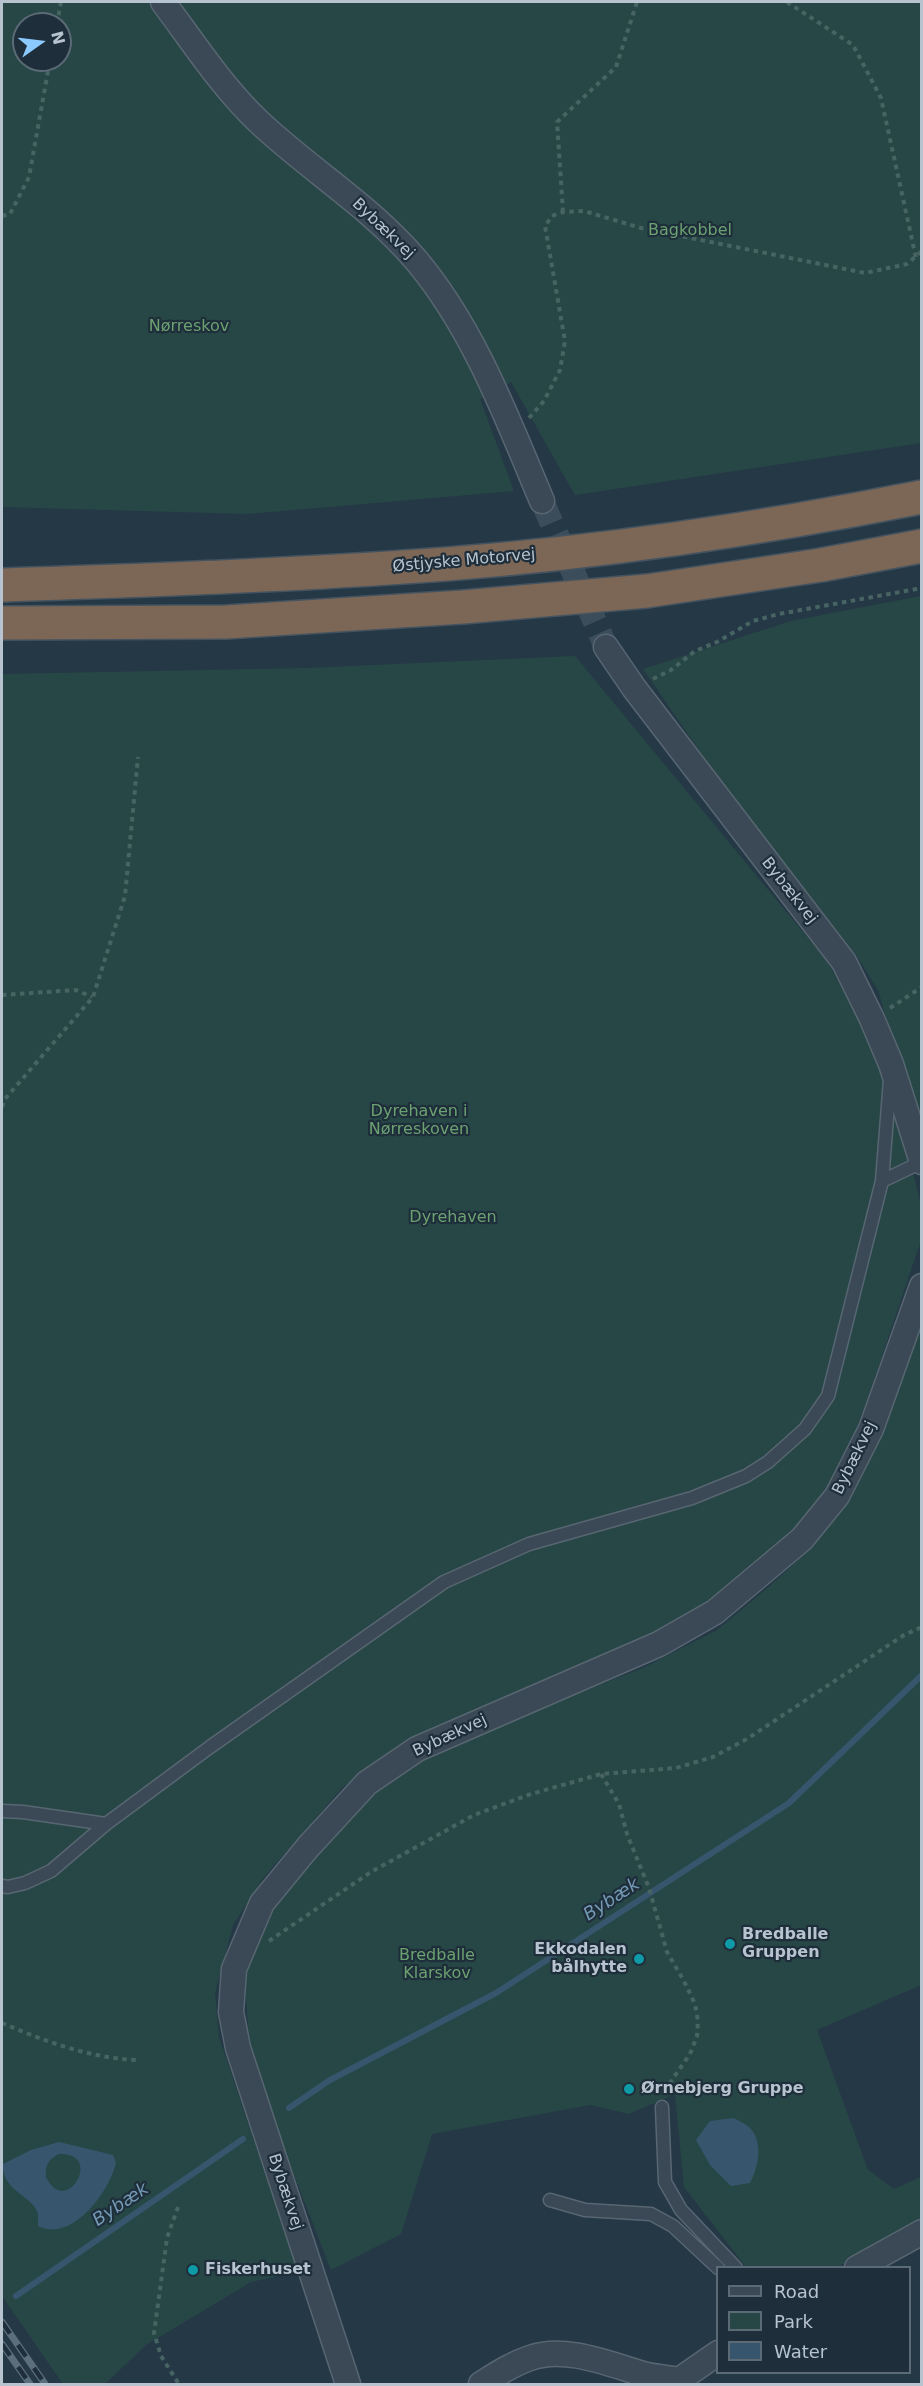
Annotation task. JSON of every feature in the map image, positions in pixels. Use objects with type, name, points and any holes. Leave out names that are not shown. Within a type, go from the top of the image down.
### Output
[{"type":"highway","name":"Østjyske Motorvej","points":[[2,585],[224,578],[449,564],[648,543],[808,519],[921,497]]},
{"type":"highway","points":[[2,623],[225,621],[474,606],[647,591],[821,565],[921,546]]},
{"type":"street","name":"Bybækvej","points":[[163,2],[233,96],[259,122],[374,216],[416,260],[457,318],[511,429],[542,501]]},
{"type":"street","name":"Bybækvej","points":[[606,647],[634,688],[844,962],[891,1064],[921,1162]]},
{"type":"street","name":"Bybækvej","points":[[348,2385],[238,2048],[231,2012],[234,1970],[262,1903],[308,1847],[367,1783],[417,1749],[659,1644],[715,1612],[802,1539],[837,1496],[871,1428],[921,1286]]},
{"type":"street","points":[[861,2266],[921,2232]]},
{"type":"street","points":[[481,2385],[508,2367],[531,2357],[551,2353],[572,2355],[681,2382],[716,2355]]},
{"type":"lane","points":[[2,1886],[25,1883],[51,1872],[106,1824],[210,1747],[444,1582],[529,1544],[692,1498],[746,1476],[768,1462],[805,1429],[828,1396],[882,1181],[891,1064]]},
{"type":"lane","points":[[882,1181],[921,1162]]},
{"type":"lane","points":[[2,1811],[106,1824]]},
{"type":"lane","points":[[662,2107],[665,2182],[681,2210],[734,2266]]},
{"type":"lane","points":[[550,2200],[585,2210],[651,2214],[673,2226],[716,2266]]},
{"type":"path","points":[[563,212],[557,122],[616,67],[636,2]]},
{"type":"path","points":[[787,2],[853,45],[881,98],[916,258]]},
{"type":"path","points":[[2,216],[10,214],[28,177],[48,72]]},
{"type":"path","points":[[511,429],[532,416],[544,401],[560,370],[565,341],[545,226],[552,216],[563,212],[584,210],[641,228],[865,273],[898,267],[916,258],[921,251]]},
{"type":"path","points":[[634,688],[671,670],[695,651],[717,642],[753,621],[779,614],[921,588]]},
{"type":"path","points":[[2,1107],[6,1099],[93,997],[125,896],[138,758]]},
{"type":"path","points":[[872,1019],[921,987]]},
{"type":"path","points":[[2,995],[76,990],[93,997]]},
{"type":"path","points":[[234,1970],[281,1932],[371,1872],[474,1815],[528,1795],[601,1774],[676,1768],[713,1757],[747,1739],[904,1635],[921,1627]]},
{"type":"path","points":[[601,1774],[619,1804],[627,1834],[650,1888],[667,1952],[695,2004],[698,2021],[697,2036],[690,2054],[665,2090],[662,2107]]},
{"type":"path","points":[[2,2023],[47,2042],[122,2060],[139,2060]]},
{"type":"path","points":[[178,2207],[167,2238],[154,2333],[161,2356],[179,2385]]},
{"type":"green space","points":[[2,2],[921,2],[921,443],[575,495],[511,382],[480,399],[514,491],[247,514],[2,507]]},
{"type":"green space","points":[[921,596],[921,1137],[878,990],[856,955],[714,772],[643,669],[791,621]]},
{"type":"green space","name":"Dyrehaven i Nørreskoven","points":[[575,656],[827,961],[868,1036],[900,1118],[920,1201],[920,1243],[847,1453],[817,1507],[774,1551],[722,1594],[643,1642],[384,1755],[342,1788],[264,1877],[233,1925],[215,1993],[219,2037],[298,2272],[251,2282],[146,2345],[105,2384],[63,2384],[2,2296],[2,674],[307,668]]},
{"type":"green space","name":"Bredballe Klarskov","points":[[921,1307],[921,1985],[817,2030],[868,2170],[894,2189],[921,2177],[921,2221],[840,2266],[745,2266],[684,2187],[675,2094],[629,2114],[590,2105],[432,2134],[401,2234],[331,2270],[256,2077],[248,2027],[245,1982],[253,1946],[273,1906],[307,1862],[383,1786],[410,1765],[468,1737],[645,1667],[717,1630],[797,1561],[825,1530]]},
{"type":"water","points":[[734,2118],[754,2134],[758,2156],[750,2183],[731,2186],[710,2165],[696,2140],[710,2121]]},
{"type":"water","points":[[59,2142],[113,2155],[116,2163],[106,2187],[87,2212],[64,2227],[51,2229],[38,2226],[38,2214],[34,2206],[11,2186],[4,2173],[3,2164],[31,2150]],"holes":[[[59,2154],[72,2156],[79,2163],[80,2171],[77,2180],[71,2188],[63,2191],[54,2188],[46,2177],[48,2163]]]},
{"type":"waterway","name":"Bybæk","points":[[289,2108],[330,2080],[496,1993],[789,1803],[922,1675]]},
{"type":"waterway","name":"Bybæk","points":[[16,2296],[243,2139]]},
{"type":"tunnel","points":[[542,501],[606,647]]},
{"type":"railway","points":[[2,2322],[45,2384]]},
{"type":"railway","points":[[2,2344],[30,2384]]},
{"type":"place","name":"Bredballe Gruppen","points":[[730,1944]]},
{"type":"place","name":"Ekkodalen bålhytte","points":[[639,1959]]},
{"type":"place","name":"Ørnebjerg Gruppe","points":[[629,2089]]},
{"type":"place","name":"Fiskerhuset","points":[[193,2270]]},
{"type":"park label","name":"Bagkobbel","points":[[690,231]]},
{"type":"park label","name":"Nørreskov","points":[[189,327]]},
{"type":"park label","name":"Dyrehaven","points":[[453,1218]]}]
